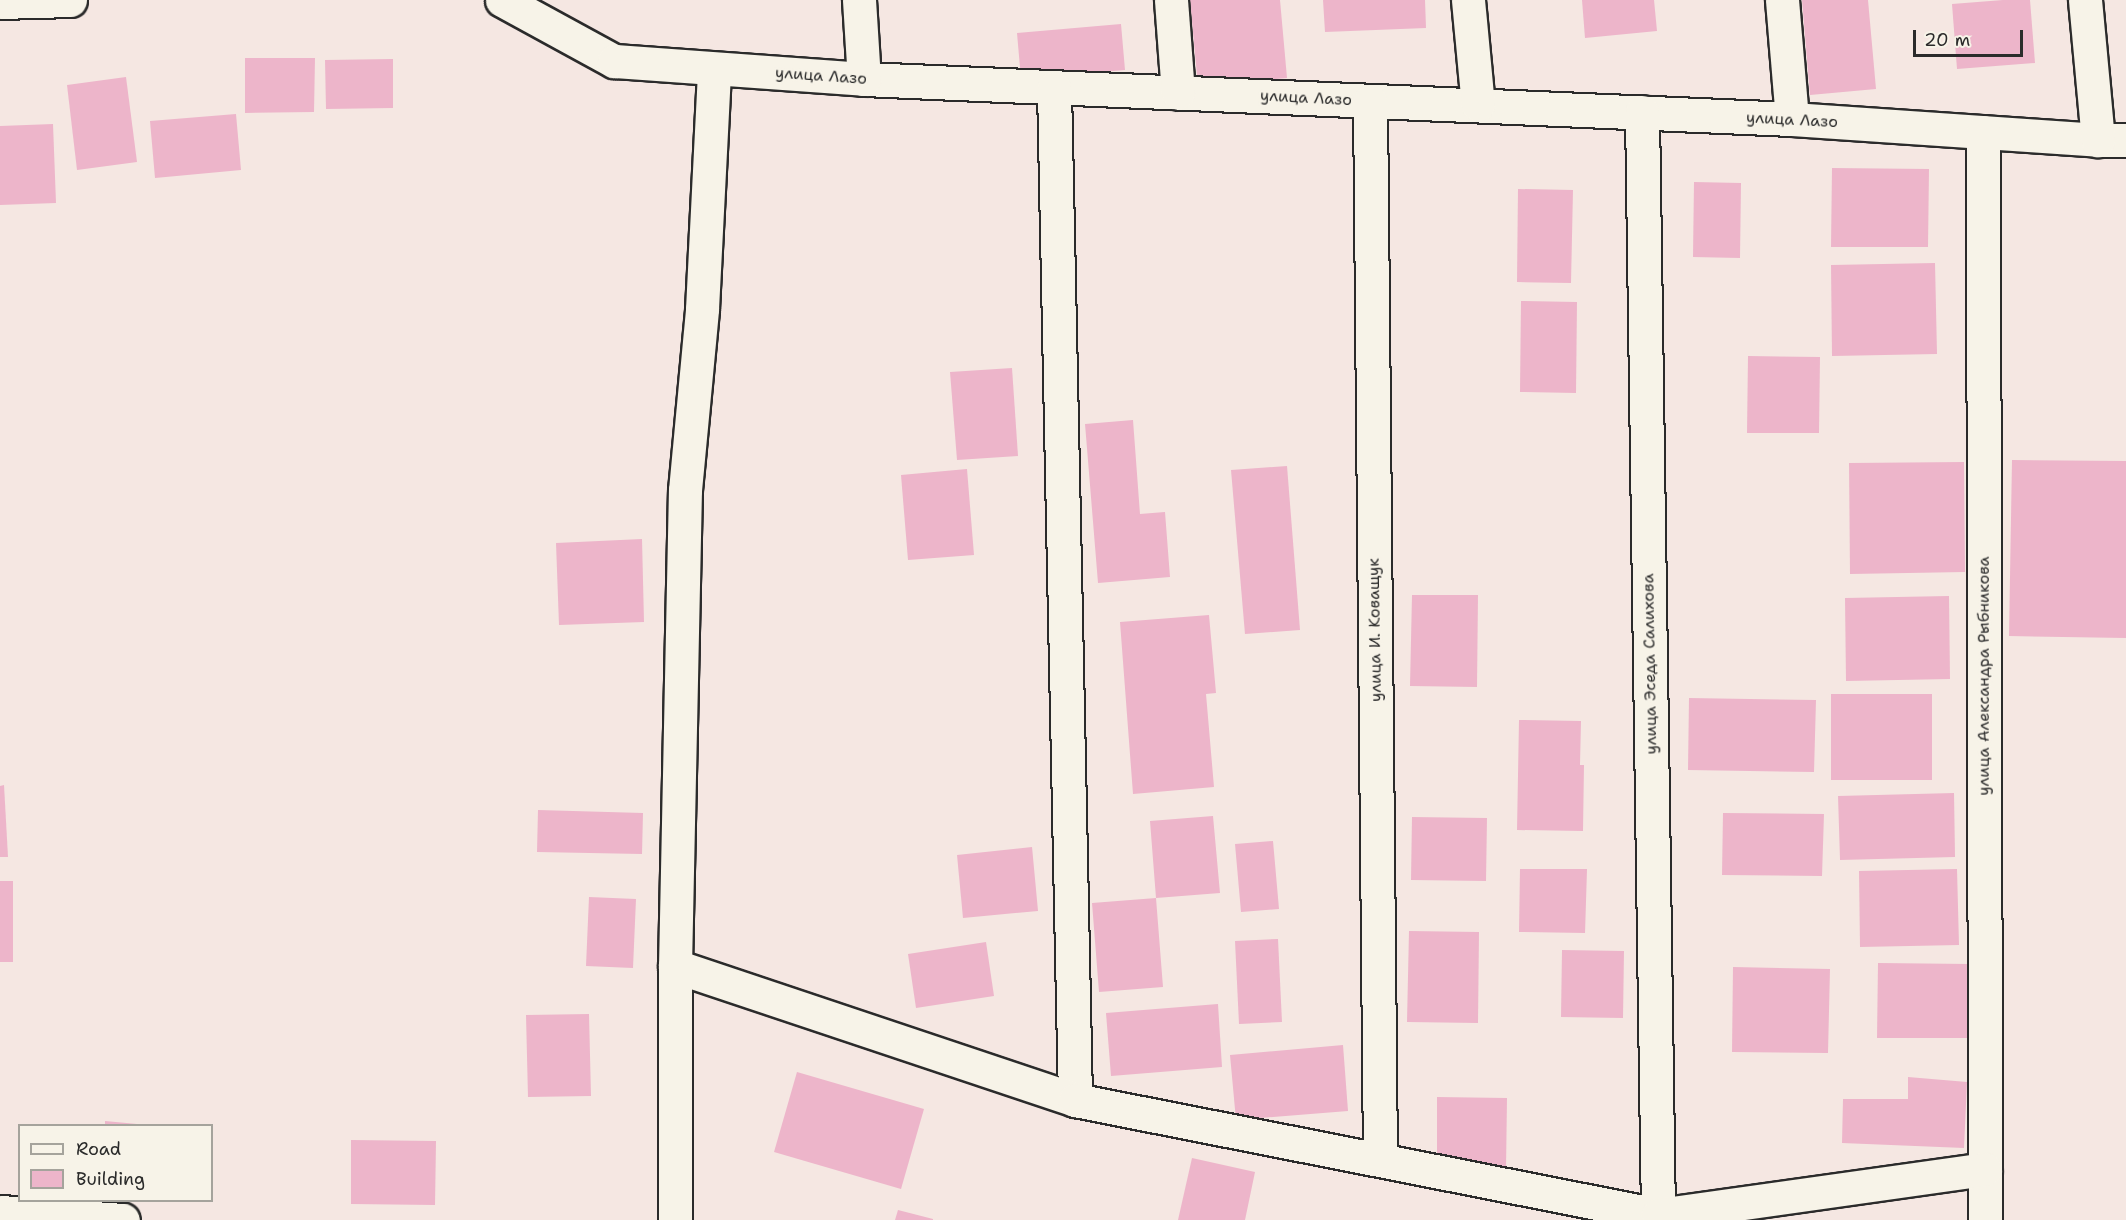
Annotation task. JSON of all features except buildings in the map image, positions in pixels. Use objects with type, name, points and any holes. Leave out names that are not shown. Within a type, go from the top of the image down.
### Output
[{"type":"street","points":[[0,2],[70,0]]},
{"type":"street","name":"улица Лазо","points":[[502,0],[614,61],[864,79],[1792,119],[2112,140]]},
{"type":"street","points":[[558,0],[562,33]]},
{"type":"street","points":[[859,0],[864,79]]},
{"type":"street","points":[[1171,0],[1178,93]]},
{"type":"street","points":[[1468,0],[1478,105]]},
{"type":"street","points":[[1782,0],[1792,119]]},
{"type":"street","points":[[2085,0],[2112,140]]},
{"type":"street","points":[[675,1220],[675,966],[685,490],[702,309],[714,69]]},
{"type":"street","points":[[1054,88],[1075,1100]]},
{"type":"street","name":"улица И. Коващук","points":[[1370,101],[1380,1158]]},
{"type":"street","name":"улица Эседа Салихова","points":[[1642,112],[1658,1215]]},
{"type":"street","name":"улица Александра Рыбникова","points":[[1983,132],[1985,1220]]},
{"type":"street","points":[[675,966],[1075,1100],[1380,1158],[1658,1215],[1985,1169]]},
{"type":"street","points":[[0,1212],[123,1220]]}]
